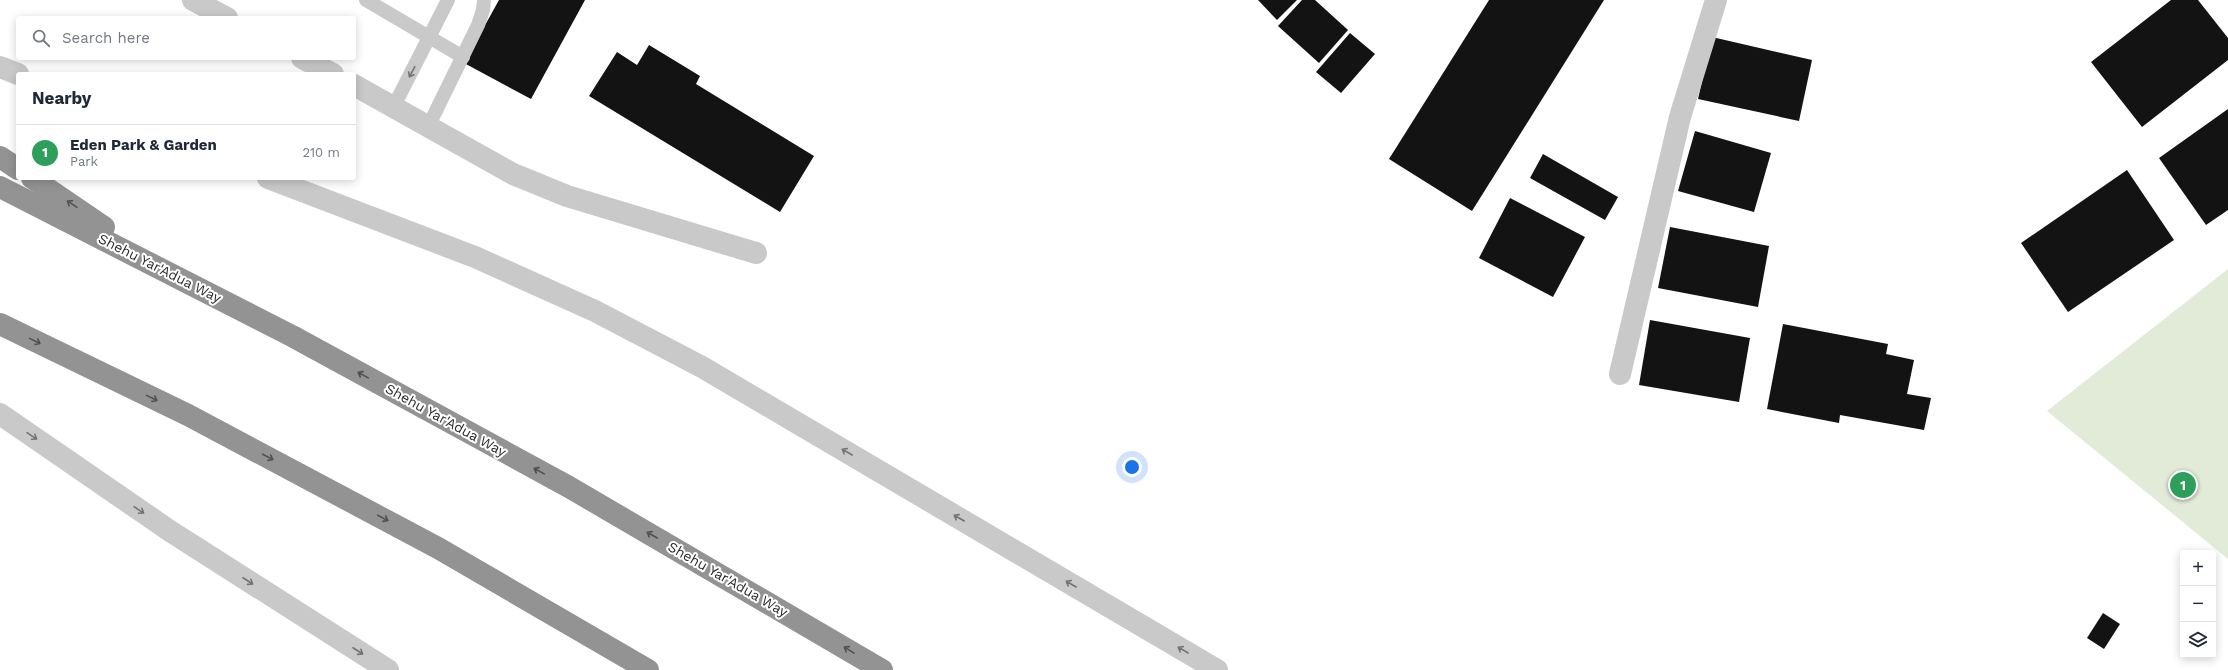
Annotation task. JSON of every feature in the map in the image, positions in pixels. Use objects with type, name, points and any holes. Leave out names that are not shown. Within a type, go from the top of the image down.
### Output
[{"type":"highway","points":[[0,157],[16,168]]},
{"type":"highway","points":[[35,180],[76,207],[160,268]]},
{"type":"highway","name":"Shehu Yar'Adua Way","points":[[0,187],[292,336],[569,487],[882,670]]},
{"type":"highway","points":[[0,324],[188,415],[438,548],[648,670]]},
{"type":"street","points":[[193,0],[223,16]]},
{"type":"street","points":[[1620,374],[1680,117],[1716,0]]},
{"type":"street","points":[[306,60],[329,72]]},
{"type":"street","points":[[0,67],[16,73]]},
{"type":"street","points":[[356,86],[429,125],[513,174],[567,196],[756,253]]},
{"type":"street","points":[[273,180],[475,257],[602,314],[702,367],[1217,670]]},
{"type":"street","points":[[0,414],[170,531],[388,670]]},
{"type":"lane","points":[[366,0],[463,57]]},
{"type":"lane","points":[[394,106],[430,38],[448,0]]},
{"type":"lane","points":[[429,125],[478,25],[483,10],[484,0]]},
{"type":"green space","points":[[2228,269],[2228,559],[2047,411]]},
{"type":"building","points":[[499,0],[585,0],[531,99],[464,63]]},
{"type":"building","points":[[1258,0],[1297,0],[1277,20]]},
{"type":"building","points":[[1302,0],[1315,0],[1348,30],[1319,63],[1278,26]]},
{"type":"building","points":[[1489,0],[1604,0],[1472,211],[1389,159]]},
{"type":"building","points":[[2171,0],[2198,0],[2228,38],[2228,60],[2142,127],[2091,62]]},
{"type":"building","points":[[1350,33],[1375,54],[1341,93],[1316,72]]},
{"type":"building","points":[[1712,37],[1812,60],[1799,121],[1698,99]]},
{"type":"building","points":[[649,45],[700,76],[696,84],[814,156],[780,212],[589,96],[617,52],[637,65]]},
{"type":"building","points":[[2228,109],[2228,210],[2206,225],[2159,158]]},
{"type":"building","points":[[1695,131],[1771,153],[1754,212],[1678,191]]},
{"type":"building","points":[[1543,154],[1618,197],[1605,220],[1530,178]]},
{"type":"building","points":[[2127,170],[2174,240],[2068,312],[2021,243]]},
{"type":"building","points":[[1510,198],[1585,237],[1553,297],[1479,258]]},
{"type":"building","points":[[1670,227],[1769,246],[1758,307],[1658,288]]},
{"type":"building","points":[[1650,320],[1750,338],[1739,402],[1639,385]]},
{"type":"building","points":[[1783,324],[1888,344],[1886,354],[1914,360],[1907,394],[1931,398],[1924,430],[1840,415],[1839,423],[1767,409]]},
{"type":"building","points":[[2103,613],[2120,624],[2104,649],[2087,638]]},
{"type":"place","name":"Eden Park & Garden","points":[[2183,485]]}]
